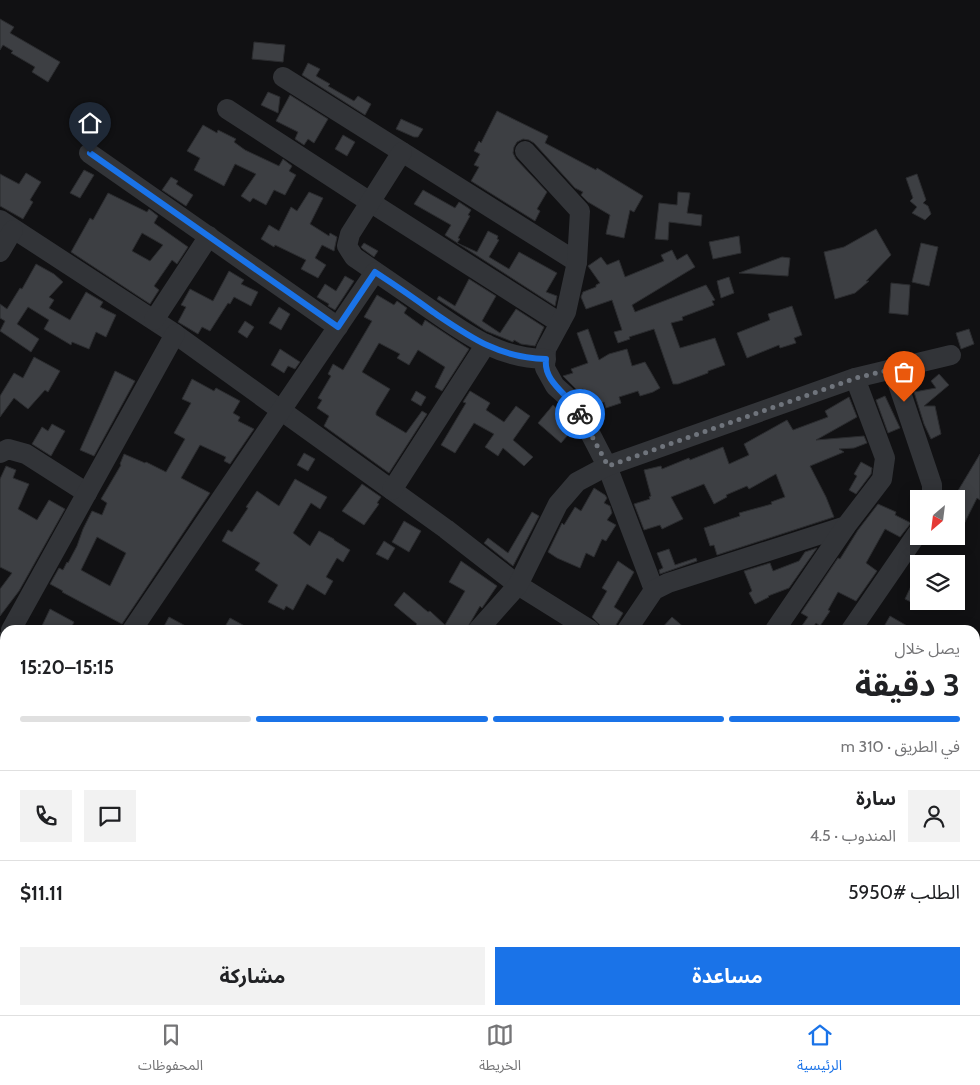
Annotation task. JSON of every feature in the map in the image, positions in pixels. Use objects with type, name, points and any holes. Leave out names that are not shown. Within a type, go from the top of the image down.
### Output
[{"type":"street","points":[[284,76],[577,262]]},
{"type":"street","points":[[227,109],[560,324]]},
{"type":"street","points":[[524,151],[580,211],[577,262],[566,312],[546,349],[545,368],[555,386],[575,404],[608,466],[654,590]]},
{"type":"street","points":[[402,152],[350,234],[347,246],[354,257],[475,340],[508,354],[528,359],[546,359]]},
{"type":"street","points":[[90,153],[338,327]]},
{"type":"street","points":[[0,252],[6,225],[154,320],[446,529],[566,624]]},
{"type":"street","points":[[154,320],[209,236]]},
{"type":"street","points":[[135,625],[375,272]]},
{"type":"street","points":[[14,625],[175,334]]},
{"type":"street","points":[[392,490],[486,344]]},
{"type":"street","points":[[482,625],[518,585],[558,504],[577,482],[608,466],[856,378],[951,356]]},
{"type":"street","points":[[893,369],[932,485],[932,490]]},
{"type":"street","points":[[778,625],[846,526],[882,479],[884,458],[856,378]]},
{"type":"street","points":[[0,453],[8,449],[26,454],[87,493]]},
{"type":"street","points":[[630,625],[654,590],[668,583],[846,526]]},
{"type":"street","points":[[854,625],[910,544]]},
{"type":"building","points":[[0,19],[14,27],[10,33],[60,62],[48,82],[32,72],[35,67],[11,53],[13,51],[3,45],[0,50]]},
{"type":"building","points":[[254,42],[285,45],[283,62],[252,59]]},
{"type":"building","points":[[308,63],[320,69],[316,76],[330,84],[328,86],[354,101],[358,96],[371,104],[365,115],[302,75]]},
{"type":"building","points":[[268,92],[280,97],[278,113],[261,105]]},
{"type":"building","points":[[290,95],[328,119],[314,143],[308,139],[304,145],[295,139],[298,132],[276,121]]},
{"type":"building","points":[[497,111],[548,136],[545,143],[596,170],[597,168],[643,196],[634,212],[630,210],[624,238],[606,234],[610,215],[588,202],[581,195],[583,192],[575,188],[534,143],[529,140],[523,139],[517,142],[513,153],[516,159],[547,192],[537,209],[540,211],[535,221],[471,181],[479,167],[474,165],[480,154],[474,151],[479,141],[481,143]]},
{"type":"building","points":[[401,119],[423,129],[418,137],[396,129]]},
{"type":"building","points":[[203,125],[217,133],[218,130],[236,139],[234,142],[245,150],[279,166],[283,159],[292,166],[289,171],[296,175],[285,195],[274,190],[266,205],[253,198],[250,202],[241,196],[256,174],[235,164],[224,186],[194,170],[200,158],[187,151]]},
{"type":"building","points":[[343,135],[355,142],[347,156],[335,149]]},
{"type":"building","points":[[84,170],[94,175],[80,198],[70,193]]},
{"type":"building","points":[[26,173],[41,182],[30,200],[33,202],[23,219],[0,206],[0,174],[19,184]]},
{"type":"building","points":[[917,174],[926,200],[923,203],[928,206],[931,214],[925,220],[912,213],[917,207],[910,201],[913,198],[906,178]]},
{"type":"building","points":[[171,177],[178,181],[176,184],[193,195],[186,206],[162,190]]},
{"type":"building","points":[[423,190],[455,208],[459,202],[471,210],[457,243],[445,235],[451,225],[414,204]]},
{"type":"building","points":[[309,192],[323,198],[310,224],[329,236],[330,233],[337,237],[334,251],[322,245],[315,258],[326,265],[318,278],[301,269],[306,260],[275,245],[274,247],[261,239],[269,225],[279,231],[291,207],[297,211]]},
{"type":"building","points":[[678,192],[690,193],[687,213],[702,215],[701,226],[669,222],[668,240],[655,239],[659,203],[677,205]]},
{"type":"building","points":[[108,193],[147,212],[149,209],[158,216],[154,223],[188,247],[177,264],[172,260],[154,286],[159,290],[150,304],[71,252],[90,218],[93,220]],"holes":[[[142,233],[163,245],[150,261],[132,251]]]},
{"type":"building","points":[[876,229],[891,255],[866,281],[869,281],[855,293],[835,299],[824,252],[844,247]]},
{"type":"building","points":[[488,231],[498,236],[497,239],[499,240],[489,257],[509,269],[519,252],[557,273],[546,292],[557,296],[555,306],[458,244],[477,252]]},
{"type":"building","points":[[739,236],[741,253],[713,259],[709,242]]},
{"type":"building","points":[[364,243],[378,251],[374,257],[361,247]]},
{"type":"building","points":[[921,243],[938,247],[929,286],[912,282]]},
{"type":"building","points":[[672,250],[677,260],[687,254],[695,267],[632,305],[635,312],[706,285],[715,300],[712,301],[714,305],[682,317],[683,320],[671,323],[680,348],[715,338],[725,365],[678,384],[673,384],[654,329],[629,337],[630,339],[618,343],[614,332],[622,330],[612,300],[586,309],[581,297],[583,292],[596,287],[600,283],[588,266],[601,257],[607,265],[619,260],[625,277],[664,261],[661,255]]},
{"type":"building","points":[[782,257],[790,258],[788,276],[739,273]]},
{"type":"building","points":[[36,264],[54,274],[63,282],[49,297],[54,300],[49,308],[70,320],[86,292],[103,302],[100,307],[116,315],[106,337],[96,332],[89,349],[72,342],[71,345],[44,329],[49,320],[28,307],[17,324],[39,339],[31,352],[0,331],[5,321],[0,318],[0,304],[7,309],[20,288],[22,289]]},
{"type":"building","points":[[229,271],[244,280],[241,284],[258,292],[251,306],[234,297],[210,331],[202,327],[198,334],[178,322],[186,307],[181,305],[190,289],[213,301]]},
{"type":"building","points":[[345,276],[354,281],[335,310],[317,297],[325,284],[336,291]]},
{"type":"building","points":[[729,277],[734,293],[721,298],[717,281]]},
{"type":"building","points":[[469,279],[496,296],[482,321],[500,333],[516,309],[544,327],[535,346],[521,344],[514,340],[513,342],[486,331],[437,299],[439,296],[455,306]]},
{"type":"building","points":[[891,283],[910,285],[908,315],[889,313]]},
{"type":"building","points":[[377,295],[394,305],[397,301],[407,308],[404,313],[422,326],[425,320],[469,349],[442,391],[435,387],[445,367],[418,350],[409,365],[397,358],[400,354],[379,343],[362,372],[390,389],[376,415],[406,433],[422,411],[427,414],[389,473],[324,426],[329,416],[317,408],[322,400],[318,398],[331,376],[328,374],[333,364],[343,370],[372,321],[364,317]]},
{"type":"building","points":[[792,306],[802,335],[794,338],[796,343],[780,348],[779,345],[747,358],[737,333],[770,320],[768,314]]},
{"type":"building","points":[[279,307],[290,314],[281,330],[269,323]]},
{"type":"building","points":[[245,321],[254,327],[247,338],[238,332]]},
{"type":"building","points":[[588,329],[599,360],[609,354],[627,349],[632,366],[645,362],[660,388],[640,396],[638,391],[619,397],[621,403],[606,408],[604,402],[590,407],[583,389],[578,391],[563,376],[573,373],[571,369],[588,363],[577,333]]},
{"type":"building","points":[[969,329],[974,344],[961,349],[956,333]]},
{"type":"building","points":[[280,349],[300,362],[295,369],[288,366],[284,373],[271,365]]},
{"type":"building","points":[[34,357],[60,371],[48,392],[45,390],[28,409],[14,398],[0,417],[0,396],[14,373],[23,378]]},
{"type":"building","points":[[115,371],[135,381],[94,456],[80,450]]},
{"type":"building","points":[[939,374],[949,385],[924,406],[935,406],[941,434],[931,439],[914,392],[936,388],[931,381]]},
{"type":"building","points":[[192,379],[214,391],[216,388],[240,401],[233,413],[240,417],[238,421],[254,429],[230,464],[224,461],[226,457],[200,445],[181,478],[210,493],[122,624],[50,584],[59,568],[63,570],[68,563],[92,511],[102,515],[107,503],[101,499],[121,465],[124,454],[166,472],[185,439],[174,433],[191,403],[182,399]],"holes":[[[97,537],[126,553],[110,586],[81,570]]]},
{"type":"building","points":[[416,391],[426,397],[421,406],[411,400]]},
{"type":"building","points":[[470,391],[490,403],[486,410],[504,422],[516,406],[530,416],[513,440],[533,457],[524,466],[503,448],[498,456],[485,447],[494,434],[474,423],[455,453],[441,445],[466,403],[463,402]]},
{"type":"building","points":[[885,396],[900,428],[888,433],[876,400]]},
{"type":"building","points":[[849,397],[857,417],[816,440],[864,436],[867,443],[854,448],[839,449],[844,452],[810,466],[834,517],[717,555],[714,545],[710,546],[704,528],[740,516],[739,513],[772,504],[771,502],[785,497],[776,474],[749,489],[747,486],[726,495],[727,497],[714,504],[704,484],[671,497],[683,519],[662,529],[660,525],[644,530],[634,504],[650,499],[649,497],[651,496],[644,470],[661,466],[662,469],[723,447],[729,464],[749,455],[744,444],[787,420],[793,430],[828,417],[825,411]]},
{"type":"building","points":[[553,405],[569,419],[574,428],[561,443],[538,423]]},
{"type":"building","points":[[52,424],[65,431],[51,456],[32,444],[42,427],[48,431]]},
{"type":"building","points":[[304,453],[315,459],[308,471],[297,465]]},
{"type":"building","points":[[980,454],[980,500],[977,498],[965,522],[965,490],[958,490]]},
{"type":"building","points":[[861,462],[872,468],[871,474],[856,494],[849,490],[857,476],[854,474]]},
{"type":"building","points":[[6,466],[16,470],[13,478],[29,484],[18,509],[37,520],[49,500],[65,509],[19,591],[0,616],[0,589],[12,573],[0,567],[0,479]]},
{"type":"building","points":[[295,479],[327,497],[320,509],[311,503],[293,533],[310,546],[319,531],[350,550],[343,562],[337,558],[326,577],[333,581],[325,595],[307,584],[293,610],[286,606],[284,610],[268,602],[278,585],[255,570],[260,563],[222,541],[228,530],[232,532],[257,491],[279,506]]},
{"type":"building","points":[[362,484],[381,497],[377,503],[379,504],[364,525],[342,511]]},
{"type":"building","points":[[594,488],[607,498],[604,503],[610,506],[612,513],[607,520],[616,525],[606,541],[602,539],[594,557],[586,553],[580,568],[548,552],[562,523],[564,525],[575,507],[581,511]]},
{"type":"building","points":[[878,504],[896,512],[895,515],[910,522],[900,537],[885,529],[866,563],[877,571],[856,601],[838,592],[828,610],[830,611],[821,625],[816,623],[815,625],[802,625],[808,617],[801,613],[838,558],[840,559],[858,530]]},
{"type":"building","points":[[532,512],[539,516],[513,566],[484,543],[488,538],[508,553]]},
{"type":"building","points":[[404,521],[421,531],[409,552],[392,542]]},
{"type":"building","points":[[384,541],[395,548],[388,560],[376,554]]},
{"type":"building","points":[[817,548],[789,588],[768,596],[755,604],[749,593],[752,591],[744,571],[770,563],[773,571],[799,561],[805,552]]},
{"type":"building","points":[[669,549],[675,565],[696,558],[697,561],[660,574],[659,570],[663,568],[657,553]]},
{"type":"building","points":[[461,561],[497,586],[482,608],[480,606],[469,625],[445,625],[465,591],[449,582]]},
{"type":"building","points":[[618,561],[634,572],[614,607],[623,613],[616,625],[600,625],[592,617],[607,591],[602,588]]},
{"type":"building","points":[[910,588],[910,602],[905,599]]},
{"type":"building","points":[[404,592],[428,612],[430,611],[445,625],[416,625],[394,605]]},
{"type":"building","points":[[50,609],[74,622],[72,625],[42,625]]},
{"type":"building","points":[[890,616],[905,625],[885,625]]},
{"type":"building","points":[[169,617],[184,625],[165,625]]},
{"type":"building","points":[[672,617],[681,625],[665,625]]},
{"type":"building","points":[[230,618],[243,625],[226,625]]},
{"type":"way so far","points":[[580,414],[608,466],[856,378],[893,369],[904,402]]},
{"type":"route","points":[[90,153],[338,327],[375,272],[475,340],[508,354],[528,359],[546,359],[545,368],[555,386],[575,404],[580,414]]}]
